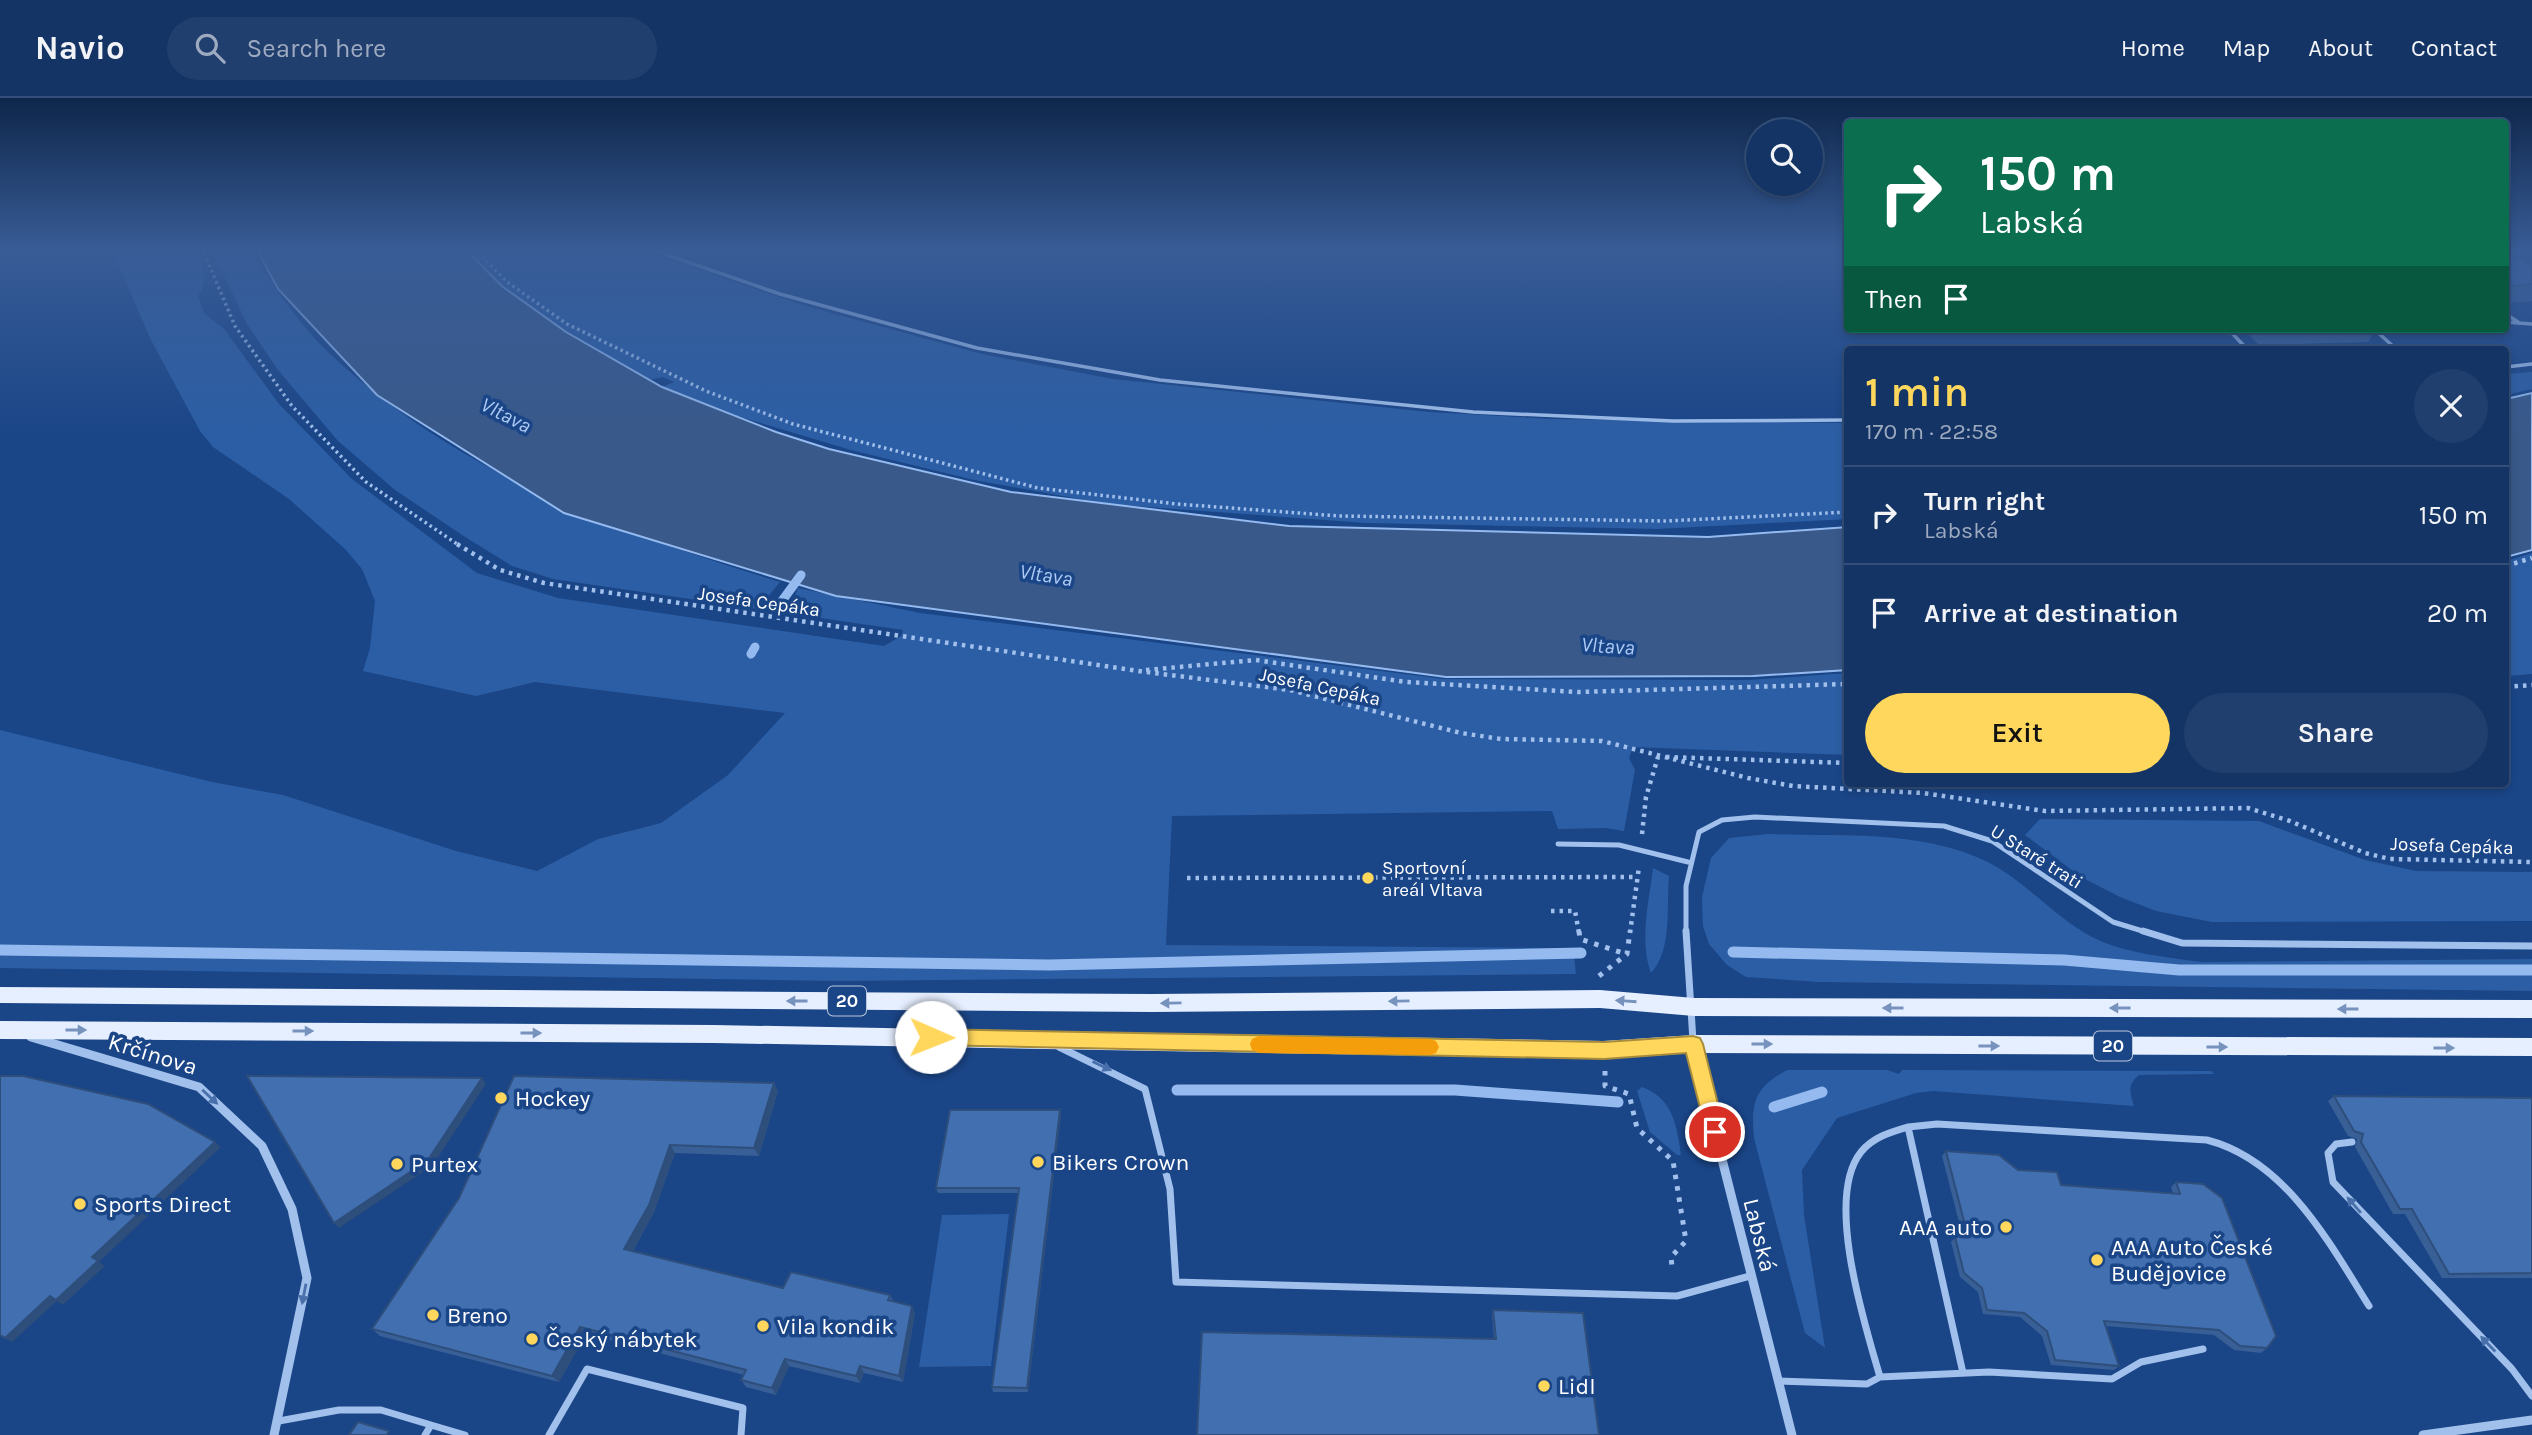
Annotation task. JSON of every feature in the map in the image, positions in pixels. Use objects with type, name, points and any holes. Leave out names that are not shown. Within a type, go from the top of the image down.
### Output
[{"type":"main road","name":"20","points":[[0,995],[1152,1003],[1600,999],[1694,1007],[2532,1009]]},
{"type":"main road","name":"20","points":[[4,1030],[1040,1038],[1604,1051],[1693,1044],[2532,1047]]},
{"type":"street","name":"Krčínova","points":[[4,1030],[199,1087],[262,1146],[292,1209],[307,1278],[274,1435]]},
{"type":"street","name":"Labská","points":[[1693,1044],[1792,1435]]},
{"type":"street","points":[[2423,1435],[2532,1420]]},
{"type":"lane","points":[[840,310],[977,348],[1160,380],[1473,412],[1673,421],[1844,420]]},
{"type":"lane","points":[[2509,316],[2521,324]]},
{"type":"lane","points":[[2509,322],[2532,324]]},
{"type":"lane","points":[[2232,333],[2244,346]]},
{"type":"lane","points":[[2378,333],[2393,346]]},
{"type":"lane","points":[[2509,367],[2532,364]]},
{"type":"lane","name":"U Staré trati","points":[[1693,1044],[1694,1007],[1683,918],[1688,862],[1699,832],[1722,820],[1755,817],[1944,826],[1992,841],[2113,922],[2182,943],[2532,946]]},
{"type":"lane","points":[[1558,844],[1641,848],[1688,862]]},
{"type":"lane","points":[[1040,1038],[1145,1089],[1170,1189],[1176,1282],[1677,1296],[1750,1276]]},
{"type":"lane","points":[[1880,1377],[1858,1296],[1845,1209],[1847,1180],[1858,1154],[1883,1133],[1908,1127],[1937,1124],[2207,1140],[2236,1148],[2271,1174],[2307,1213],[2370,1306]]},
{"type":"lane","points":[[1908,1127],[1963,1373]]},
{"type":"lane","points":[[2352,1142],[2336,1144],[2328,1153],[2333,1182],[2512,1369],[2532,1396]]},
{"type":"lane","points":[[1778,1381],[1867,1384],[1880,1377],[1963,1373],[2112,1379],[2141,1362],[2203,1349]]},
{"type":"lane","points":[[549,1435],[587,1369],[743,1408],[741,1435]]},
{"type":"lane","points":[[279,1421],[339,1410],[381,1410],[464,1435]]},
{"type":"lane","points":[[425,1435],[431,1425]]},
{"type":"path","name":"Josefa Cepáka","points":[[229,310],[236,327],[292,406],[366,482],[470,553],[500,570],[544,583],[1138,671],[1290,690],[1488,737],[1602,741],[1658,757],[1793,786],[1923,793],[2045,811],[2248,808],[2290,821],[2365,853],[2390,859],[2418,862],[2532,862]]},
{"type":"path","points":[[548,310],[567,324],[706,391],[793,424],[1038,488],[1177,505],[1339,516],[1666,521],[1844,512]]},
{"type":"path","points":[[2509,565],[2532,558]]},
{"type":"path","points":[[1138,671],[1256,660],[1406,682],[1578,692],[1844,684]]},
{"type":"path","points":[[2509,687],[2532,685]]},
{"type":"path","points":[[1599,980],[1599,974],[1627,954],[1646,797],[1658,757],[1844,763]]},
{"type":"path","points":[[1187,878],[1637,877]]},
{"type":"path","points":[[1551,911],[1575,911],[1580,939],[1627,954]]},
{"type":"path","points":[[1605,1071],[1605,1086],[1629,1094],[1637,1128],[1673,1161],[1686,1241],[1671,1257],[1672,1266]]},
{"type":"shaded area","points":[[138,310],[203,310],[224,329],[279,404],[352,479],[477,573],[558,598],[884,646],[901,636],[903,630],[553,579],[512,566],[395,490],[338,441],[278,370],[241,310],[292,310],[329,353],[378,395],[430,432],[484,465],[599,519],[658,542],[780,582],[762,604],[790,608],[798,588],[920,613],[1444,679],[1749,680],[1844,673],[1844,755],[1633,747],[1629,758],[1635,770],[1624,831],[1606,828],[1558,829],[1552,811],[1172,816],[1166,945],[1573,948],[1576,974],[838,981],[0,968],[0,730],[212,782],[283,795],[456,851],[537,871],[598,839],[661,823],[728,775],[785,713],[535,682],[476,696],[363,671],[370,648],[375,601],[362,569],[345,549],[289,499],[213,447],[200,431]]},
{"type":"shaded area","points":[[536,310],[822,310],[982,354],[1113,379],[1429,412],[1550,419],[1844,423],[1844,519],[1658,529],[1366,523],[1107,504],[974,480],[851,450],[737,416],[662,387],[674,382],[663,377],[647,380],[566,332]]},
{"type":"shaded area","points":[[2532,372],[2532,389],[2509,394],[2509,374]]},
{"type":"shaded area","points":[[2532,553],[2532,674],[2509,676],[2509,560]]},
{"type":"shaded area","points":[[2040,819],[2259,821],[2365,860],[2416,871],[2532,872],[2532,921],[2212,922],[2156,911],[2120,897],[2081,877],[2025,835]]},
{"type":"shaded area","points":[[1769,834],[1902,839],[1954,849],[1995,866],[2092,937],[2145,954],[2201,962],[2532,959],[2532,991],[1820,982],[1746,977],[1727,965],[1709,944],[1703,926],[1702,897],[1711,858],[1729,838]]},
{"type":"shaded area","points":[[1653,868],[1669,876],[1666,940],[1658,963],[1651,973],[1645,934]]},
{"type":"shaded area","points":[[1787,1070],[1887,1070],[1899,1074],[1902,1070],[2211,1071],[2214,1074],[2139,1075],[2130,1089],[2134,1106],[1933,1091],[1916,1093],[1837,1118],[1802,1170],[1804,1215],[1825,1348],[1805,1333],[1754,1138],[1753,1115],[1757,1098],[1768,1083]]},
{"type":"shaded area","points":[[1642,1087],[1661,1098],[1672,1114],[1681,1155],[1677,1155],[1650,1132],[1637,1091]]},
{"type":"shaded area","points":[[1009,1214],[991,1366],[919,1367],[942,1215]]},
{"type":"water","name":"Vltava","points":[[298,310],[536,310],[566,332],[662,387],[776,432],[829,449],[1011,492],[1289,526],[1708,537],[1844,527],[1844,670],[1753,676],[1446,677],[836,596],[564,513],[377,395]]},
{"type":"water","points":[[2532,393],[2532,550],[2509,556],[2509,398]]},
{"type":"building","name":"Sports Direct","points":[[0,1076],[23,1076],[148,1104],[215,1142],[92,1257],[98,1261],[56,1300],[50,1296],[5,1338],[0,1335]]},
{"type":"building","points":[[247,1076],[482,1078],[428,1160],[334,1223]]},
{"type":"building","points":[[514,1076],[774,1083],[754,1148],[670,1145],[649,1205],[624,1249],[783,1288],[791,1272],[890,1295],[888,1300],[912,1306],[899,1376],[860,1366],[856,1376],[785,1359],[772,1388],[741,1380],[746,1370],[580,1327],[552,1376],[372,1329],[459,1198]]},
{"type":"building","points":[[2334,1096],[2532,1098],[2532,1273],[2449,1274],[2412,1209],[2400,1209],[2361,1142],[2363,1134],[2354,1131]]},
{"type":"building","points":[[950,1110],[1060,1110],[1027,1388],[992,1387],[1019,1188],[936,1188]]},
{"type":"building","name":"AAA Auto České Budějovice","points":[[1946,1151],[1999,1155],[2018,1170],[2057,1172],[2061,1185],[2180,1194],[2176,1182],[2203,1184],[2222,1198],[2276,1336],[2267,1348],[2240,1346],[2219,1330],[2104,1321],[2119,1366],[2055,1360],[2047,1331],[2024,1313],[1987,1310],[1982,1288],[1964,1273],[1955,1237],[1965,1225]]},
{"type":"building","points":[[1493,1310],[1583,1313],[1599,1435],[1197,1435],[1202,1332],[1496,1339]]},
{"type":"building","points":[[358,1422],[389,1431],[387,1435],[349,1435]]},
{"type":"waterway","points":[[779,605],[801,575]]},
{"type":"waterway","points":[[751,654],[755,647]]},
{"type":"waterway","points":[[0,950],[1049,965],[1581,953]]},
{"type":"waterway","points":[[1733,952],[2064,960],[2179,970],[2532,970]]},
{"type":"waterway","points":[[1177,1090],[1455,1090],[1618,1102]]},
{"type":"waterway","points":[[1774,1107],[1822,1092]]},
{"type":"slow traffic","points":[[1259,1044],[1430,1047]]},
{"type":"place","name":"Sportovní areál Vltava","points":[[1368,878]]},
{"type":"place","name":"Hockey","points":[[501,1098]]},
{"type":"place","name":"Bikers Crown","points":[[1038,1162]]},
{"type":"place","name":"Purtex","points":[[397,1164]]},
{"type":"place","name":"Sports Direct","points":[[80,1204]]},
{"type":"place","name":"AAA auto","points":[[2006,1227]]},
{"type":"place","name":"AAA Auto České Budějovice","points":[[2097,1260]]},
{"type":"place","name":"Breno","points":[[433,1315]]},
{"type":"place","name":"Vila kondik","points":[[763,1326]]},
{"type":"place","name":"Český nábytek","points":[[532,1339]]},
{"type":"place","name":"Lidl","points":[[1544,1386]]},
{"type":"route","points":[[931,1037],[1604,1051],[1693,1044],[1715,1132]]}]
